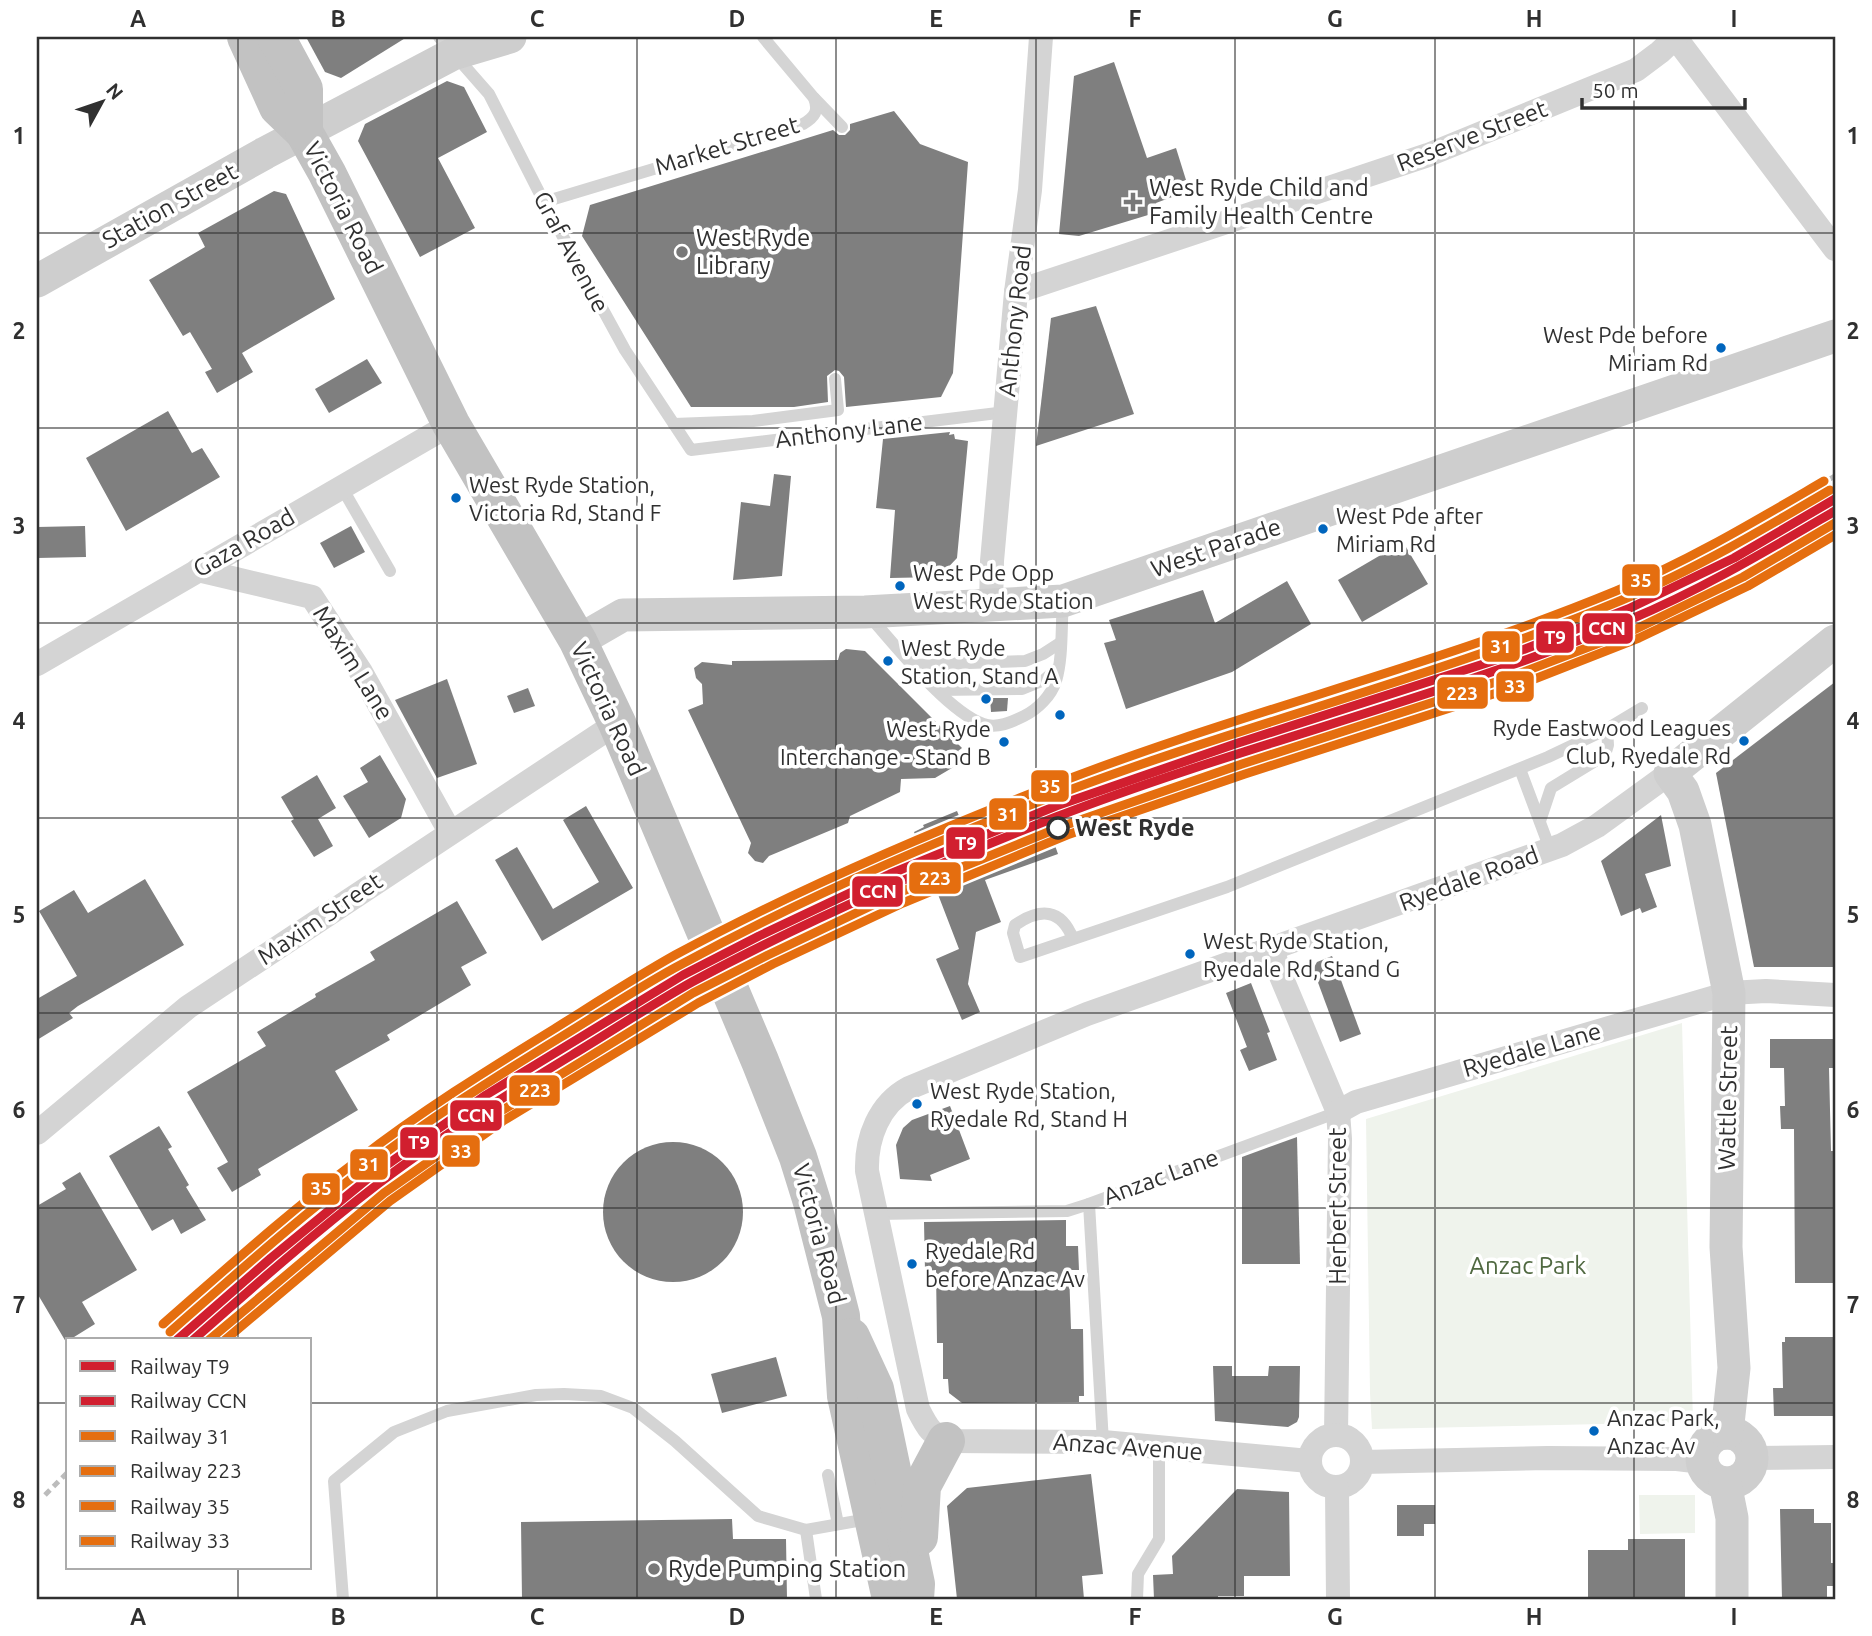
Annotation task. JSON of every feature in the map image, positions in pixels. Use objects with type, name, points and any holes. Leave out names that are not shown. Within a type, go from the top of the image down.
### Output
[{"type":"highway","name":"Victoria Road","points":[[246,37],[278,107],[304,132],[451,424],[578,641],[617,723],[798,1157],[841,1316],[874,1389],[871,1518],[907,1594]]},
{"type":"highway","name":"Victoria Road","points":[[276,37],[304,89],[304,132]]},
{"type":"highway","points":[[907,1594],[922,1486],[946,1441]]},
{"type":"street","name":"Station Street","points":[[37,281],[304,132],[446,45],[510,37]]},
{"type":"street","name":"Anthony Road","points":[[991,606],[992,561],[1016,292],[1030,190],[1041,37]]},
{"type":"street","name":"Reserve Street","points":[[1016,292],[1428,155],[1636,70],[1676,37]]},
{"type":"street","points":[[1676,37],[1835,249]]},
{"type":"street","name":"West Parade","points":[[578,641],[622,615],[865,612],[1063,601],[1835,336]]},
{"type":"street","name":"Gaza Road","points":[[37,664],[451,424]]},
{"type":"street","name":"Maxim Lane","points":[[198,570],[312,597],[361,672],[450,832]]},
{"type":"street","name":"Ryedale Road","points":[[876,1213],[866,1153],[875,1126],[892,1101],[909,1088],[1087,1014],[1272,947],[1351,922],[1578,838],[1670,773],[1835,642]]},
{"type":"street","name":"Maxim Street","points":[[37,1133],[188,1007],[617,723]]},
{"type":"street","name":"Wattle Street","points":[[1670,773],[1683,791],[1695,825],[1729,993],[1726,1247],[1734,1368],[1727,1433]]},
{"type":"street","name":"Herbert Street","points":[[1272,947],[1278,969],[1338,1112],[1340,1139],[1336,1435]]},
{"type":"street","name":"Ryedale Lane","points":[[1338,1112],[1356,1102],[1729,993],[1766,991],[1835,995]]},
{"type":"street","points":[[876,1213],[918,1409],[928,1427],[938,1438],[946,1441]]},
{"type":"street","points":[[1362,1462],[1548,1458],[1677,1459],[1714,1473],[1741,1479],[1747,1474],[1753,1458],[1745,1440],[1727,1433],[1710,1439],[1703,1449],[1714,1473],[1732,1518],[1732,1599]]},
{"type":"street","points":[[1336,1435],[1353,1441],[1362,1462],[1354,1481],[1337,1488],[1329,1487],[1314,1477],[1309,1461],[1314,1446],[1320,1440],[1336,1435]]},
{"type":"street","name":"Anzac Avenue","points":[[946,1441],[1103,1442],[1309,1461]]},
{"type":"street","points":[[1753,1458],[1835,1457]]},
{"type":"street","points":[[1337,1488],[1338,1599]]},
{"type":"lane","name":"Market Street","points":[[544,202],[803,124],[815,114],[817,106],[814,98],[763,37]]},
{"type":"lane","name":"Graf Avenue","points":[[446,45],[489,94],[625,350],[691,450]]},
{"type":"lane","points":[[814,98],[842,127]]},
{"type":"lane","points":[[674,424],[753,421],[838,410],[835,379]]},
{"type":"lane","name":"Anthony Lane","points":[[691,450],[1006,412]]},
{"type":"lane","points":[[341,486],[390,571]]},
{"type":"lane","points":[[865,612],[937,690],[968,716],[984,724],[997,726],[1013,722],[1040,705],[1056,683],[1063,601]]},
{"type":"lane","points":[[913,665],[1025,661],[1060,643]]},
{"type":"lane","points":[[937,690],[1022,689],[1044,680],[1058,668]]},
{"type":"lane","points":[[1073,939],[1063,921],[1056,915],[1047,913],[1022,920],[1015,925],[1013,933],[1020,957],[1227,887],[1520,768],[1607,729],[1642,708]]},
{"type":"lane","points":[[1540,821],[1551,788],[1605,755],[1608,745],[1607,729]]},
{"type":"lane","points":[[1520,768],[1550,849]]},
{"type":"lane","name":"Anzac Lane","points":[[1103,1442],[1089,1204],[1338,1112]]},
{"type":"lane","points":[[876,1213],[1067,1211],[1089,1204]]},
{"type":"lane","points":[[343,1599],[334,1480],[394,1432],[447,1411],[536,1395],[601,1396],[634,1408],[758,1516],[806,1530],[871,1518]]},
{"type":"lane","points":[[1137,1599],[1138,1574],[1159,1539],[1159,1447]]},
{"type":"lane","points":[[828,1475],[871,1518]]},
{"type":"lane","points":[[806,1530],[816,1599]]},
{"type":"green space","name":"Anzac Park","points":[[1682,1023],[1693,1422],[1372,1429],[1366,1119]]},
{"type":"green space","points":[[1639,1495],[1695,1495],[1695,1533],[1640,1534]]},
{"type":"building","points":[[306,37],[407,37],[341,78],[325,72]]},
{"type":"building","points":[[1114,62],[1147,158],[1176,148],[1186,180],[1169,186],[1172,197],[1156,203],[1158,212],[1079,236],[1059,234],[1074,76]]},
{"type":"building","points":[[447,81],[464,87],[487,132],[438,158],[475,228],[420,257],[358,141],[365,124]]},
{"type":"building","points":[[894,111],[920,144],[968,162],[953,373],[941,397],[846,407],[844,377],[835,370],[827,376],[828,402],[794,407],[691,407],[582,236],[590,205],[833,130],[839,135],[845,135],[850,130],[850,124]]},
{"type":"building","points":[[274,191],[286,194],[335,299],[242,353],[253,372],[217,393],[205,372],[212,369],[190,332],[183,336],[149,280],[205,247],[198,233]]},
{"type":"building","points":[[1096,306],[1134,414],[1036,446],[1051,318]]},
{"type":"building","points":[[367,359],[382,383],[329,413],[315,389]]},
{"type":"building","points":[[168,411],[192,453],[202,448],[220,477],[126,531],[86,458]]},
{"type":"building","points":[[950,432],[949,435],[954,434],[955,439],[968,441],[957,558],[939,577],[890,578],[895,510],[876,508],[883,439]]},
{"type":"building","points":[[774,474],[791,476],[782,576],[733,580],[741,502],[770,506]]},
{"type":"building","points":[[85,526],[86,557],[37,558],[37,527]]},
{"type":"building","points":[[351,526],[365,552],[334,568],[320,543]]},
{"type":"building","points":[[1403,542],[1428,584],[1362,622],[1338,580]]},
{"type":"building","points":[[1287,581],[1311,624],[1232,672],[1126,709],[1104,643],[1116,640],[1109,620],[1203,590],[1215,623]]},
{"type":"building","points":[[846,649],[865,651],[962,748],[958,751],[961,758],[957,765],[935,778],[901,779],[900,792],[850,816],[848,823],[769,856],[763,863],[755,861],[748,853],[751,843],[688,710],[703,704],[702,684],[696,678],[694,668],[702,662],[732,665],[732,661],[838,660],[840,653]]},
{"type":"building","points":[[447,679],[477,764],[437,778],[395,700]]},
{"type":"building","points":[[1835,682],[1835,967],[1754,967],[1716,773]]},
{"type":"building","points":[[528,688],[535,706],[514,713],[507,696]]},
{"type":"building","points":[[990,698],[1008,698],[1007,711],[991,712]]},
{"type":"building","points":[[380,755],[406,799],[401,818],[369,838],[343,796],[368,782],[360,768]]},
{"type":"building","points":[[317,775],[336,808],[318,819],[333,846],[314,857],[291,821],[294,819],[281,797]]},
{"type":"building","points":[[586,806],[633,888],[542,941],[495,860],[517,847],[553,909],[599,882],[563,820]]},
{"type":"building","points":[[957,811],[978,862],[1051,834],[1058,854],[985,880],[1001,922],[976,932],[968,984],[980,1012],[962,1020],[936,959],[959,949],[914,832],[924,827],[923,825]]},
{"type":"building","points":[[1661,815],[1671,866],[1645,874],[1657,907],[1642,913],[1640,908],[1621,916],[1601,861]]},
{"type":"building","points":[[145,879],[184,945],[78,1006],[69,1013],[73,1018],[37,1040],[37,999],[77,976],[39,911],[74,890],[88,913]]},
{"type":"building","points":[[457,901],[487,953],[461,967],[471,985],[387,1035],[390,1040],[335,1071],[358,1110],[258,1169],[261,1175],[232,1192],[217,1168],[228,1162],[187,1092],[266,1046],[257,1032],[316,997],[315,994],[375,960],[370,952]]},
{"type":"building","points":[[1332,956],[1361,1034],[1340,1042],[1313,969],[1317,962]]},
{"type":"building","points":[[1251,983],[1270,1032],[1267,1033],[1277,1060],[1249,1071],[1240,1050],[1247,1047],[1226,993]]},
{"type":"building","points":[[1770,1039],[1835,1039],[1835,1068],[1829,1068],[1831,1151],[1835,1151],[1835,1283],[1795,1283],[1794,1129],[1781,1129],[1780,1106],[1785,1106],[1784,1068],[1770,1068]]},
{"type":"building","points":[[950,1106],[970,1159],[930,1175],[932,1181],[900,1179],[896,1145],[903,1128],[912,1120]]},
{"type":"building","points":[[159,1126],[172,1147],[168,1149],[189,1185],[186,1187],[206,1220],[181,1234],[173,1219],[152,1231],[109,1156]]},
{"type":"building","points":[[1297,1137],[1300,1264],[1242,1264],[1242,1157]]},
{"type":"building","points":[[673,1142],[700,1148],[722,1163],[737,1185],[743,1212],[737,1239],[722,1261],[700,1276],[673,1282],[646,1276],[624,1261],[609,1239],[603,1212],[609,1185],[624,1163],[646,1148]]},
{"type":"building","points":[[80,1172],[137,1270],[82,1302],[95,1324],[72,1338],[66,1338],[66,1342],[37,1293],[37,1206],[66,1189],[62,1183]]},
{"type":"building","points":[[1066,1220],[1066,1246],[1078,1246],[1079,1270],[1069,1270],[1071,1329],[1083,1329],[1084,1396],[1079,1396],[1079,1402],[962,1403],[949,1393],[948,1379],[943,1379],[943,1343],[937,1343],[936,1270],[925,1271],[924,1222]]},
{"type":"building","points":[[1785,1337],[1835,1337],[1835,1416],[1774,1416],[1773,1388],[1783,1388],[1782,1342],[1785,1342]]},
{"type":"building","points":[[776,1357],[787,1396],[722,1413],[711,1374]]},
{"type":"building","points":[[1213,1366],[1232,1366],[1232,1376],[1268,1376],[1269,1366],[1300,1366],[1297,1422],[1288,1427],[1215,1421]]},
{"type":"building","points":[[1091,1474],[1103,1574],[1082,1576],[1084,1599],[957,1599],[947,1506],[967,1488]]},
{"type":"building","points":[[1237,1489],[1289,1492],[1290,1576],[1244,1576],[1244,1596],[1218,1596],[1218,1599],[1154,1599],[1153,1575],[1173,1574],[1172,1556]]},
{"type":"building","points":[[1397,1505],[1435,1505],[1435,1524],[1424,1524],[1424,1536],[1397,1536]]},
{"type":"building","points":[[1780,1509],[1814,1509],[1814,1523],[1831,1523],[1831,1563],[1835,1563],[1835,1586],[1827,1586],[1827,1599],[1782,1599]]},
{"type":"building","name":"Ryde Pumping Station","points":[[732,1519],[733,1539],[786,1539],[787,1599],[522,1599],[521,1522]]},
{"type":"building","points":[[1628,1539],[1685,1539],[1685,1599],[1588,1599],[1588,1550],[1628,1550]]},
{"type":"railway","points":[[1343,710],[1534,632],[1676,567],[1737,536],[1835,476]]},
{"type":"railway","points":[[201,1338],[353,1207],[466,1123],[623,1025],[794,931],[927,869],[1053,820],[1467,683],[1630,622],[1709,585],[1835,513]]},
{"type":"railway","points":[[45,1495],[66,1474]]},
{"type":"rail line","name":"35","points":[[163,1324],[308,1199],[405,1125],[629,982],[720,931],[857,866],[1116,761],[1475,644],[1616,591],[1696,553],[1824,481]]},
{"type":"rail line","name":"31","points":[[170,1332],[315,1207],[412,1133],[636,990],[727,940],[864,875],[1051,797],[1193,747],[1481,654],[1622,600],[1702,563],[1830,490]]},
{"type":"rail line","name":"T9","points":[[179,1338],[371,1176],[486,1095],[683,975],[759,936],[890,874],[1056,806],[1235,744],[1499,659],[1628,609],[1734,558],[1835,499]]},
{"type":"rail line","name":"CCN","points":[[195,1338],[331,1222],[425,1150],[498,1101],[647,1009],[736,959],[871,894],[1056,817],[1199,766],[1488,673],[1629,620],[1708,583],[1835,511]]},
{"type":"rail line","name":"223","points":[[211,1338],[384,1193],[498,1113],[693,993],[768,955],[898,893],[1063,826],[1242,764],[1505,679],[1636,629],[1743,577],[1835,523]]},
{"type":"rail line","name":"33","points":[[227,1338],[390,1201],[503,1121],[698,1003],[773,964],[903,903],[1067,835],[1509,689],[1639,638],[1748,586],[1835,535]]},
{"type":"place","name":"West Ryde Child and Family Health Centre","points":[[1133,202]]},
{"type":"place","name":"West Ryde Library","points":[[682,252]]},
{"type":"place","name":"West Pde before Miriam Rd","points":[[1721,348]]},
{"type":"place","name":"West Ryde Station, Victoria Rd, Stand F","points":[[456,498]]},
{"type":"place","name":"West Pde after Miriam Rd","points":[[1323,529]]},
{"type":"place","name":"West Pde Opp West Ryde Station","points":[[900,586]]},
{"type":"place","name":"West Ryde Station, Stand A","points":[[888,661]]},
{"type":"place","name":"Ryde Eastwood Leagues Club, Ryedale Rd","points":[[1744,741]]},
{"type":"place","name":"West Ryde Interchange - Stand B","points":[[1004,742]]},
{"type":"place","name":"West Ryde","points":[[1058,828]]},
{"type":"place","name":"West Ryde Station, Ryedale Rd, Stand G","points":[[1190,954]]},
{"type":"place","name":"West Ryde Station, Ryedale Rd, Stand H","points":[[917,1104]]},
{"type":"place","name":"Ryedale Rd before Anzac Av","points":[[912,1264]]},
{"type":"place","name":"Anzac Park, Anzac Av","points":[[1594,1431]]},
{"type":"place","name":"Ryde Pumping Station","points":[[654,1569]]}]
